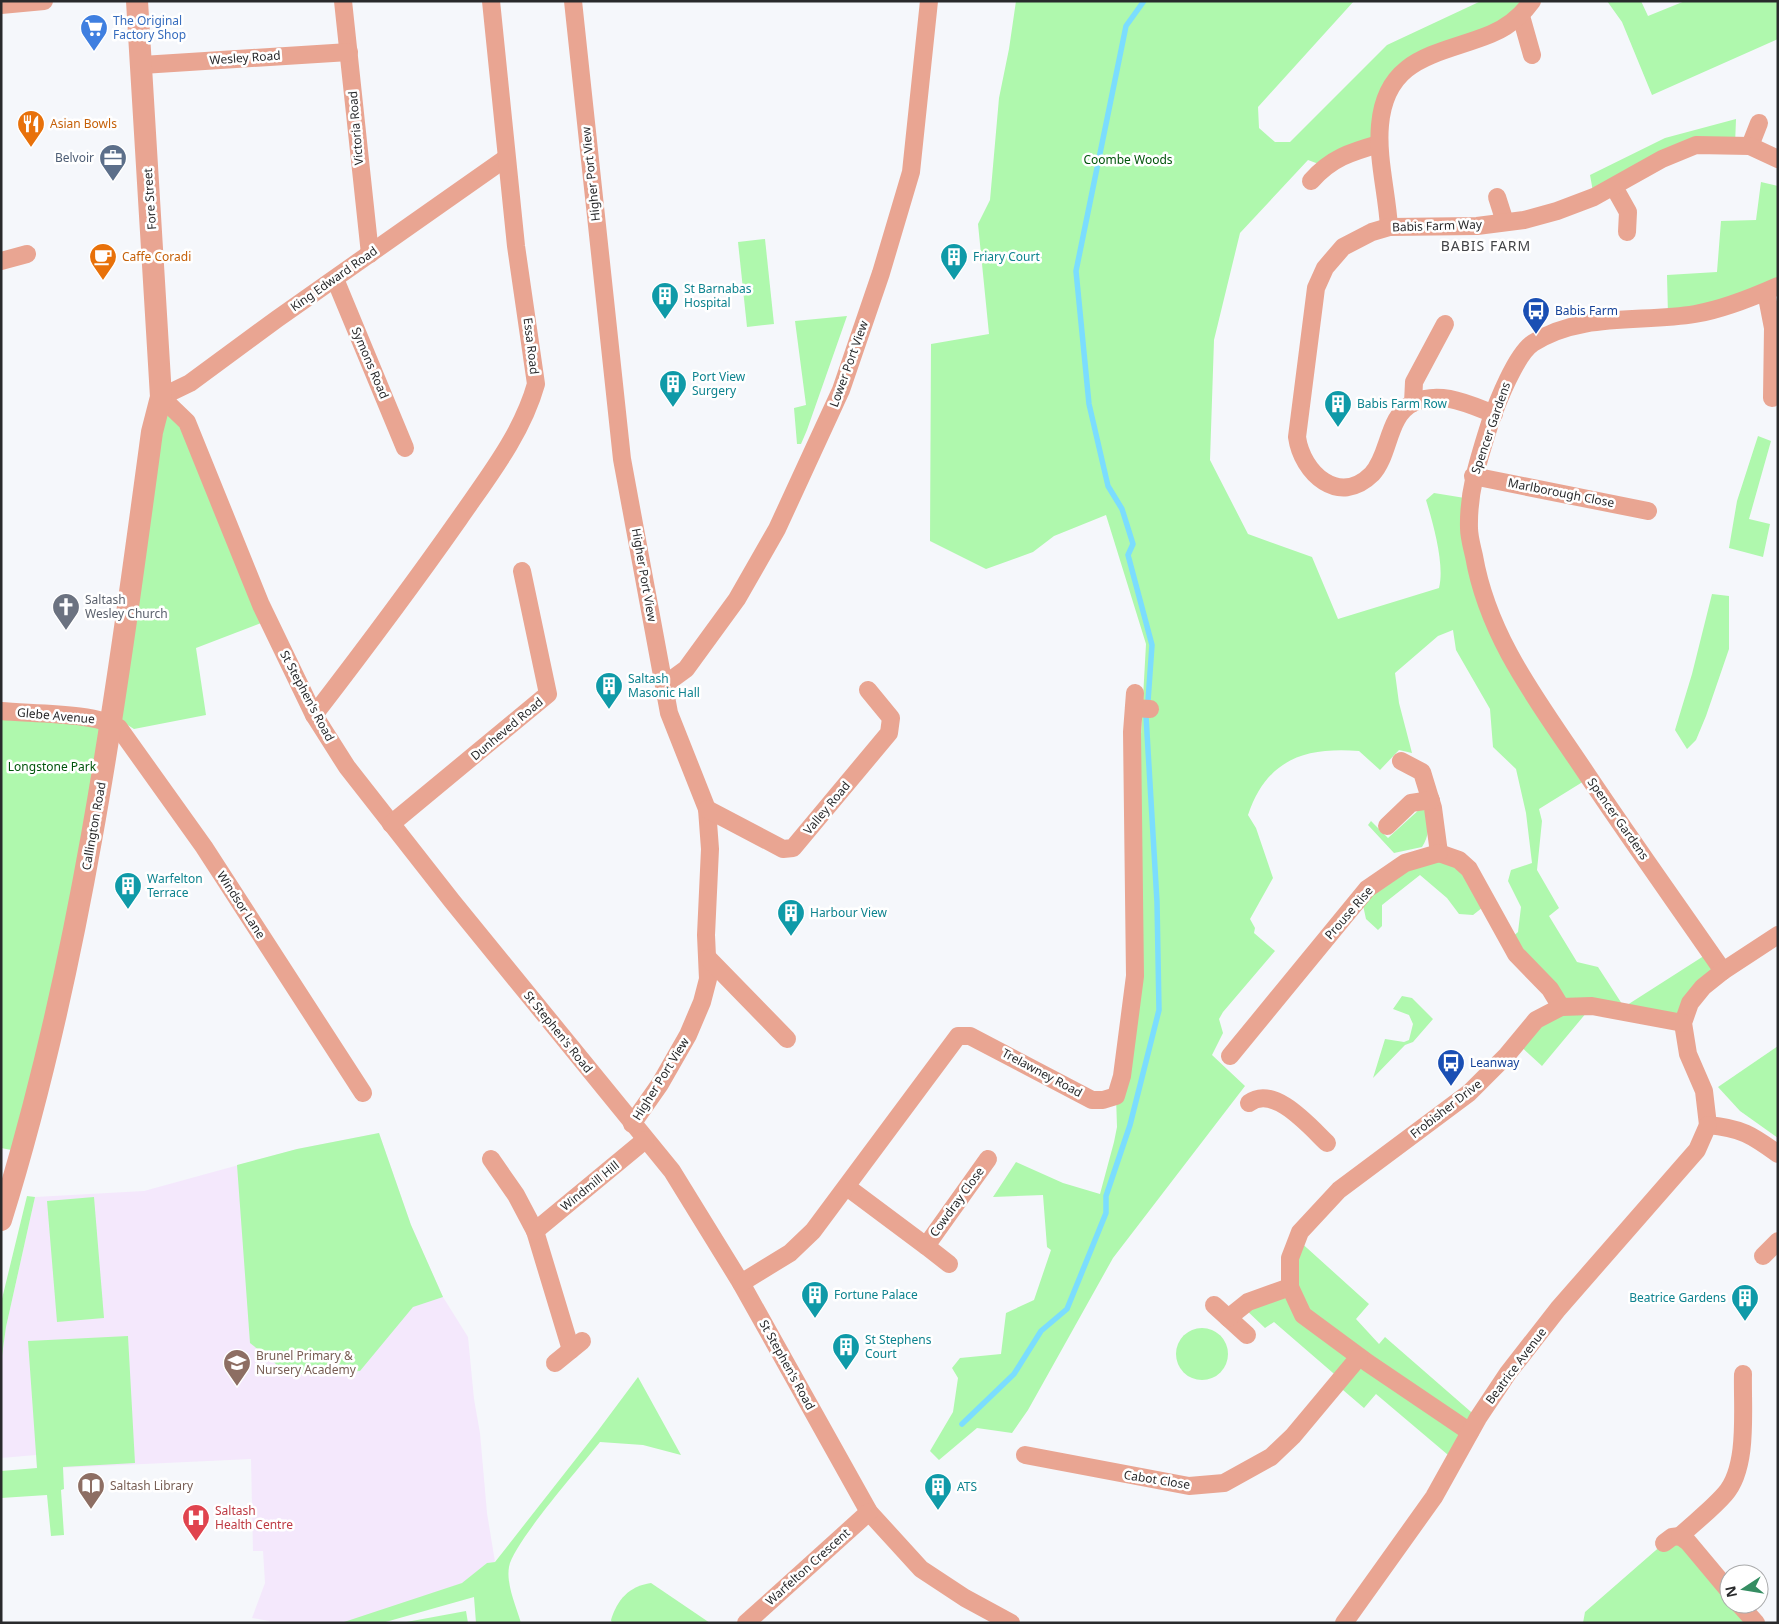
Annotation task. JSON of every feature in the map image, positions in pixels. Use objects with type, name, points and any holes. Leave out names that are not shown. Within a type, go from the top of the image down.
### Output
[{"type":"street","points":[[1,5],[44,1]]},
{"type":"street","name":"Fore Street","points":[[137,1],[161,397]]},
{"type":"street","name":"Victoria Road","points":[[343,1],[370,254]]},
{"type":"street","name":"Essa Road","points":[[314,714],[404,598],[492,471],[530,403],[536,384],[506,158],[491,1]]},
{"type":"street","name":"Higher Port View","points":[[573,1],[622,459],[672,724],[707,809],[710,849],[706,935],[708,980],[702,1002],[688,1035],[660,1084],[632,1124]]},
{"type":"street","name":"Lower Port View","points":[[664,684],[686,669],[737,599],[778,529],[841,390],[881,273],[911,172],[929,1]]},
{"type":"street","points":[[1389,227],[1379,144],[1380,124],[1384,102],[1399,76],[1424,56],[1493,33],[1521,16],[1532,1]]},
{"type":"street","points":[[1521,16],[1532,55]]},
{"type":"street","name":"Wesley Road","points":[[142,65],[349,52]]},
{"type":"street","points":[[1750,146],[1759,123]]},
{"type":"street","points":[[1311,181],[1324,166],[1349,153],[1379,144]]},
{"type":"street","name":"Babis Farm Way","points":[[1413,403],[1402,412],[1380,461],[1372,474],[1360,482],[1342,487],[1326,484],[1313,474],[1299,452],[1297,437],[1316,288],[1322,275],[1343,247],[1372,232],[1389,227],[1477,226],[1557,211],[1614,187],[1662,159],[1696,145],[1750,146],[1778,159]]},
{"type":"street","name":"King Edward Road","points":[[161,397],[190,383],[506,158]]},
{"type":"street","points":[[1614,187],[1628,212],[1627,232]]},
{"type":"street","points":[[1497,197],[1505,222]]},
{"type":"street","points":[[1,261],[26,254]]},
{"type":"street","name":"Symons Road","points":[[335,279],[404,448]]},
{"type":"street","points":[[1772,289],[1772,398]]},
{"type":"street","name":"Spencer Gardens","points":[[1723,971],[1608,807],[1510,660],[1490,617],[1478,578],[1469,528],[1473,476],[1494,414],[1511,372],[1531,344],[1560,330],[1593,322],[1693,314],[1726,308],[1772,289]]},
{"type":"street","points":[[1445,324],[1414,382],[1413,403],[1435,397],[1457,399],[1494,414]]},
{"type":"street","name":"St Stephen's Road","points":[[161,397],[187,422],[261,605],[314,714],[347,767],[632,1124],[672,1171],[741,1283],[870,1512],[921,1569],[965,1598],[1011,1623]]},
{"type":"street","name":"Callington Road","points":[[1,1220],[22,1152],[80,910],[111,722],[152,432],[161,397]]},
{"type":"street","name":"Marlborough Close","points":[[1473,476],[1648,511]]},
{"type":"street","name":"Dunheved Road","points":[[391,824],[548,694],[522,571]]},
{"type":"street","name":"Valley Road","points":[[707,809],[783,849],[793,848],[889,733],[891,718],[868,690]]},
{"type":"street","name":"Trelawney Road","points":[[741,1283],[790,1252],[814,1231],[958,1036],[970,1036],[1092,1100],[1103,1100],[1116,1096],[1122,1076],[1135,976],[1140,704]]},
{"type":"street","name":"Glebe Avenue","points":[[1,711],[83,717],[111,722]]},
{"type":"street","name":"Windsor Lane","points":[[111,722],[119,728],[204,847],[363,1093]]},
{"type":"street","points":[[1401,760],[1422,772],[1430,800],[1439,853],[1459,860],[1469,869],[1516,954],[1550,989],[1561,1007]]},
{"type":"street","points":[[1387,826],[1411,803],[1430,800]]},
{"type":"street","name":"Prouse Rise","points":[[1230,1056],[1367,889],[1405,863],[1439,853]]},
{"type":"street","points":[[1778,935],[1723,971],[1703,987],[1690,1003],[1683,1023],[1688,1054],[1704,1090],[1708,1125],[1734,1128],[1758,1139],[1778,1154]]},
{"type":"street","points":[[708,958],[787,1040]]},
{"type":"street","name":"Frobisher Drive","points":[[1470,1432],[1359,1357],[1303,1315],[1290,1287],[1290,1258],[1300,1232],[1339,1190],[1470,1093],[1507,1055],[1536,1020],[1561,1007],[1592,1006],[1683,1023]]},
{"type":"street","points":[[1249,1103],[1265,1096],[1278,1100],[1328,1143]]},
{"type":"street","name":"Beatrice Avenue","points":[[1344,1623],[1434,1497],[1470,1432],[1508,1373],[1558,1309],[1697,1150],[1708,1125]]},
{"type":"street","name":"Windmill Hill","points":[[535,1231],[645,1140]]},
{"type":"street","points":[[491,1159],[516,1195],[535,1231],[577,1346],[555,1363]]},
{"type":"street","name":"Cowdray Close","points":[[926,1246],[988,1159]]},
{"type":"street","name":"Cowdray Close","points":[[847,1187],[949,1264]]},
{"type":"street","points":[[1763,1256],[1778,1240]]},
{"type":"street","points":[[1228,1318],[1248,1302],[1290,1287]]},
{"type":"street","points":[[1214,1305],[1247,1335]]},
{"type":"street","name":"Cabot Close","points":[[1026,1455],[1189,1486],[1224,1483],[1271,1457],[1359,1357]]},
{"type":"street","points":[[1664,1543],[1672,1537],[1680,1536],[1726,1492],[1738,1472],[1742,1445],[1743,1374]]},
{"type":"street","name":"Warfelton Crescent","points":[[746,1623],[870,1512]]},
{"type":"street","points":[[1680,1536],[1719,1581]]},
{"type":"shaded area","name":"Brunel Primary & Nursery Academy","points":[[379,1133],[411,1225],[443,1297],[468,1337],[474,1399],[480,1433],[487,1513],[495,1562],[487,1563],[463,1583],[357,1619],[341,1623],[270,1623],[269,1621],[252,1618],[265,1583],[263,1551],[253,1551],[251,1459],[37,1469],[36,1455],[1,1458],[1,1363],[6,1327],[35,1197],[144,1191],[297,1149]]},
{"type":"green space","name":"Coombe Woods","points":[[1016,1],[1354,1],[1258,107],[1259,128],[1275,142],[1290,142],[1387,45],[1481,1],[1532,1],[1521,16],[1399,76],[1379,144],[1324,166],[1308,160],[1240,233],[1214,340],[1210,460],[1248,534],[1312,557],[1338,619],[1439,588],[1439,556],[1435,532],[1426,500],[1434,493],[1471,499],[1490,617],[1589,778],[1539,809],[1542,821],[1537,870],[1559,908],[1549,916],[1577,962],[1598,967],[1624,1007],[1710,952],[1723,971],[1683,1023],[1592,1006],[1542,1066],[1517,1043],[1561,1007],[1509,940],[1518,932],[1521,907],[1508,881],[1511,870],[1532,863],[1526,813],[1516,769],[1493,747],[1490,709],[1456,650],[1453,630],[1438,636],[1395,673],[1399,703],[1412,753],[1399,750],[1380,770],[1359,751],[1322,751],[1305,755],[1277,769],[1256,796],[1248,815],[1256,828],[1273,878],[1250,919],[1255,928],[1254,933],[1275,951],[1223,1012],[1219,1019],[1223,1033],[1212,1055],[1245,1086],[1113,1258],[1028,1410],[1012,1433],[977,1428],[939,1460],[930,1451],[953,1412],[958,1378],[952,1368],[960,1358],[1001,1354],[1006,1313],[1034,1300],[1051,1250],[1047,1247],[1043,1195],[993,1197],[1016,1162],[1063,1183],[1100,1194],[1114,1142],[1117,1127],[1116,1096],[1122,1076],[1146,644],[1106,515],[1054,536],[1033,552],[986,569],[930,541],[931,344],[989,334],[978,224],[990,200],[999,98]]},
{"type":"green space","points":[[1607,1],[1641,1],[1648,16],[1685,1],[1778,1],[1778,39],[1652,95],[1622,22]]},
{"type":"green space","points":[[1736,119],[1735,145],[1696,145],[1594,197],[1590,175],[1665,138]]},
{"type":"green space","points":[[1761,182],[1778,186],[1778,286],[1668,316],[1667,275],[1717,272],[1721,221],[1756,220]]},
{"type":"green space","points":[[765,239],[774,324],[747,327],[738,242]]},
{"type":"green space","points":[[847,316],[807,430],[801,444],[797,444],[794,408],[806,405],[795,321]]},
{"type":"green space","points":[[161,397],[187,422],[269,620],[196,648],[206,715],[134,729],[113,716]]},
{"type":"green space","points":[[1758,436],[1771,441],[1749,519],[1770,524],[1763,557],[1729,548],[1737,501]]},
{"type":"green space","points":[[1712,594],[1729,596],[1729,649],[1696,740],[1687,749],[1675,730],[1692,674]]},
{"type":"green space","name":"Longstone Park","points":[[1,711],[111,722],[22,1152],[1,1148]]},
{"type":"green space","points":[[1421,808],[1427,812],[1428,821],[1428,830],[1422,847],[1394,853],[1368,825],[1371,821],[1388,838]]},
{"type":"green space","points":[[1459,860],[1487,904],[1473,915],[1459,914],[1447,898],[1420,875],[1382,905],[1382,926],[1378,930],[1366,919],[1361,896],[1405,863]]},
{"type":"green space","points":[[1402,996],[1412,998],[1433,1019],[1413,1042],[1405,1045],[1373,1078],[1385,1039],[1404,1042],[1409,1040],[1413,1024],[1409,1015],[1393,1009]]},
{"type":"green space","points":[[1778,1046],[1778,1138],[1740,1111],[1718,1087]]},
{"type":"green space","points":[[379,1133],[411,1225],[443,1297],[413,1307],[360,1371],[283,1375],[275,1363],[250,1343],[237,1165],[297,1149]]},
{"type":"green space","points":[[27,1196],[35,1197],[6,1327],[1,1363],[1,1303]]},
{"type":"green space","points":[[94,1197],[104,1318],[57,1322],[47,1201]]},
{"type":"green space","points":[[1297,1239],[1369,1304],[1356,1319],[1379,1344],[1385,1337],[1478,1418],[1454,1460],[1376,1394],[1364,1408],[1336,1384],[1340,1379],[1274,1322],[1265,1328],[1243,1307],[1290,1287]]},
{"type":"green space","points":[[1202,1328],[1216,1332],[1224,1340],[1228,1354],[1224,1368],[1216,1376],[1202,1380],[1188,1376],[1180,1368],[1176,1354],[1180,1340],[1188,1332]]},
{"type":"green space","points":[[128,1336],[135,1463],[63,1467],[64,1489],[61,1490],[64,1535],[51,1536],[47,1495],[1,1498],[1,1471],[37,1468],[28,1341]]},
{"type":"green space","points":[[638,1377],[681,1455],[643,1445],[600,1442],[535,1523],[513,1556],[508,1574],[512,1595],[521,1623],[476,1623],[474,1597],[382,1623],[341,1623],[462,1583],[487,1563],[495,1562]]},
{"type":"green space","points":[[1671,1537],[1719,1582],[1719,1614],[1749,1614],[1757,1623],[1583,1623],[1585,1612]]},
{"type":"green space","points":[[651,1583],[710,1623],[612,1623],[611,1620],[620,1600],[636,1587]]},
{"type":"green space","points":[[466,1611],[468,1623],[401,1623]]},
{"type":"waterway","points":[[1144,1],[1126,26],[1076,271],[1089,404],[1108,486],[1122,509],[1133,544],[1128,555],[1152,645],[1148,701]]},
{"type":"waterway","points":[[962,1424],[1014,1374],[1041,1331],[1067,1309],[1106,1213],[1106,1196],[1130,1125],[1159,1010],[1157,902],[1146,716]]},
{"type":"place","name":"The Original Factory Shop","points":[[94,52]]},
{"type":"place","name":"Asian Bowls","points":[[31,148]]},
{"type":"place","name":"Belvoir","points":[[113,182]]},
{"type":"place","name":"Caffe Coradi","points":[[103,281]]},
{"type":"place","name":"Friary Court","points":[[954,281]]},
{"type":"place","name":"St Barnabas Hospital","points":[[665,320]]},
{"type":"place","name":"Babis Farm","points":[[1536,335]]},
{"type":"place","name":"Port View Surgery","points":[[673,408]]},
{"type":"place","name":"Babis Farm Row","points":[[1338,428]]},
{"type":"place","name":"Saltash Wesley Church","points":[[66,631]]},
{"type":"place","name":"Saltash Masonic Hall","points":[[609,710]]},
{"type":"place","name":"Warfelton Terrace","points":[[128,910]]},
{"type":"place","name":"Harbour View","points":[[791,937]]},
{"type":"place","name":"Leanway","points":[[1451,1087]]},
{"type":"place","name":"Fortune Palace","points":[[815,1319]]},
{"type":"place","name":"Beatrice Gardens","points":[[1745,1322]]},
{"type":"place","name":"St Stephens Court","points":[[846,1371]]},
{"type":"place","name":"Brunel Primary & Nursery Academy","points":[[237,1387]]},
{"type":"place","name":"Saltash Library","points":[[91,1510]]},
{"type":"place","name":"ATS","points":[[938,1511]]},
{"type":"place","name":"Saltash Health Centre","points":[[196,1542]]},
{"type":"district","name":"BABIS FARM","points":[[1486,246]]}]
